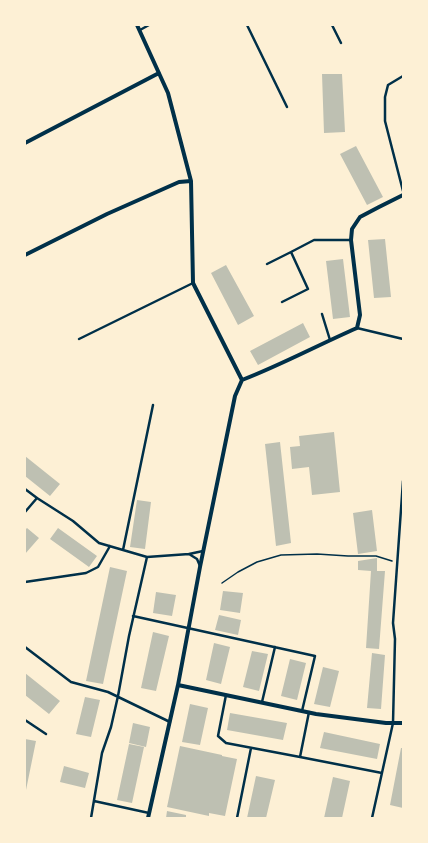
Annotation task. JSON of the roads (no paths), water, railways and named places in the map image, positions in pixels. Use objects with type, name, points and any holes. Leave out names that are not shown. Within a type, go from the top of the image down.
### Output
[{"type":"street","points":[[137,25],[168,93],[192,180],[194,283],[242,380]]},
{"type":"street","points":[[25,143],[159,73]]},
{"type":"street","points":[[25,255],[107,214],[179,182],[192,180]]},
{"type":"street","points":[[149,816],[178,685],[200,567],[235,396],[242,380],[268,370],[356,328],[360,315],[351,240],[352,229],[360,216],[403,195]]},
{"type":"street","points":[[178,685],[302,711],[370,721],[403,723]]},
{"type":"lane","points":[[139,30],[149,25]]},
{"type":"lane","points":[[247,25],[287,107]]},
{"type":"lane","points":[[332,25],[341,44]]},
{"type":"lane","points":[[403,76],[388,85],[385,97],[385,121],[403,191]]},
{"type":"lane","points":[[267,264],[314,240],[351,240]]},
{"type":"lane","points":[[282,302],[308,289],[291,252]]},
{"type":"lane","points":[[79,339],[194,283]]},
{"type":"lane","points":[[322,314],[330,340]]},
{"type":"lane","points":[[356,328],[403,339]]},
{"type":"lane","points":[[123,550],[153,405]]},
{"type":"lane","points":[[372,818],[393,723],[395,639],[393,623],[403,481]]},
{"type":"lane","points":[[25,489],[73,521],[100,543],[147,557],[189,554],[204,550]]},
{"type":"lane","points":[[25,512],[37,498]]},
{"type":"lane","points":[[25,582],[86,573],[98,568],[110,546]]},
{"type":"lane","points":[[189,554],[197,559],[200,567]]},
{"type":"lane","points":[[91,818],[102,753],[111,727],[133,616],[147,557]]},
{"type":"lane","points":[[133,616],[315,656],[302,711]]},
{"type":"lane","points":[[25,647],[71,682],[118,696],[170,722]]},
{"type":"lane","points":[[262,702],[275,647]]},
{"type":"lane","points":[[226,695],[218,736],[226,743],[382,774]]},
{"type":"lane","points":[[300,757],[309,712]]},
{"type":"lane","points":[[25,720],[46,734]]},
{"type":"lane","points":[[237,818],[252,748]]},
{"type":"lane","points":[[94,801],[149,816]]}]
